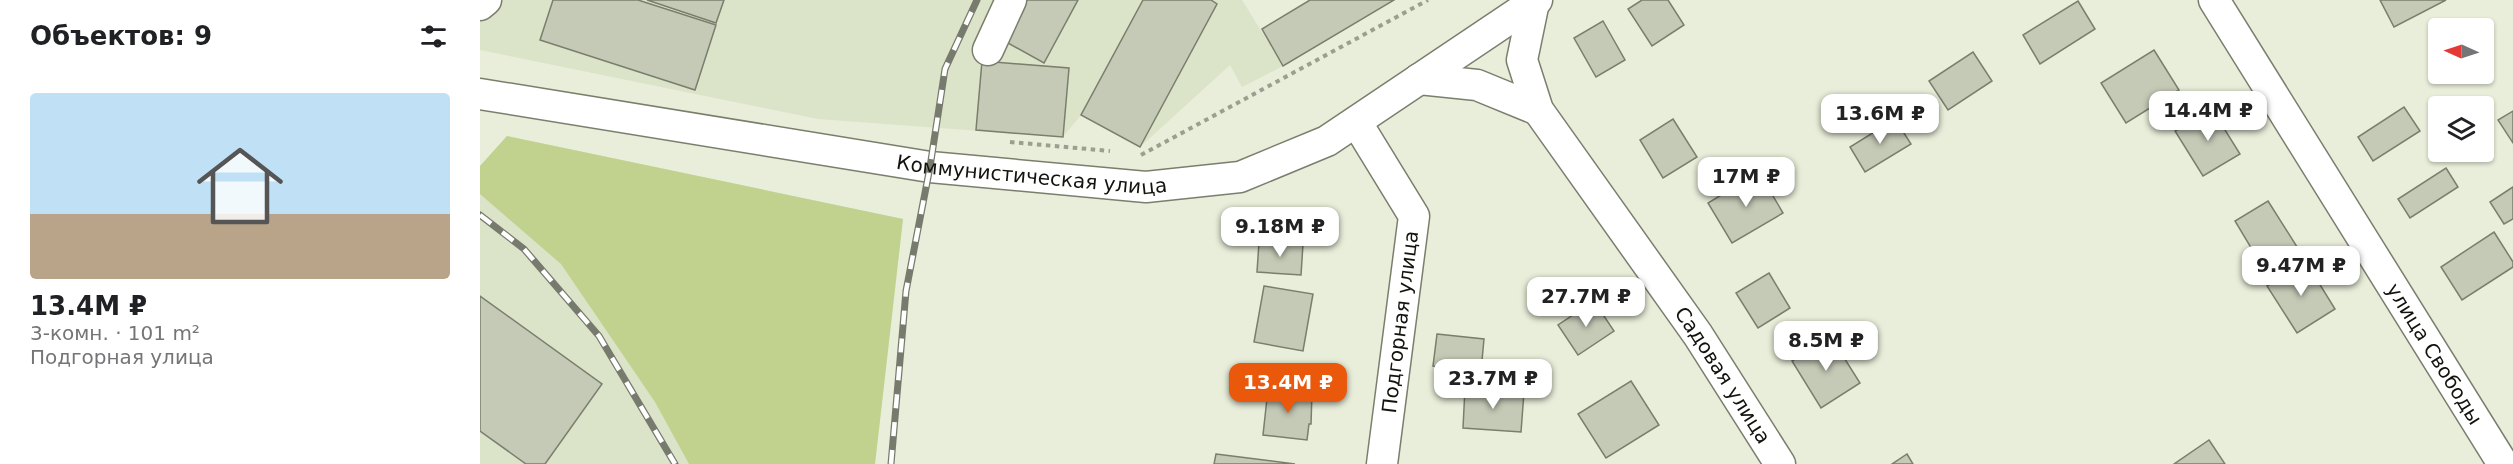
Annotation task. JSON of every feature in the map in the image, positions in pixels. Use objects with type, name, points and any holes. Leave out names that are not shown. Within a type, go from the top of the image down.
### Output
[{"type":"street","points":[[480,5],[486,0]]},
{"type":"street","points":[[988,50],[1011,0]]},
{"type":"street","name":"улица Свободы","points":[[2214,0],[2503,464]]},
{"type":"street","name":"Коммунистическая улица","points":[[480,94],[930,167],[1146,187],[1240,177],[1327,141],[1536,1]]},
{"type":"street","name":"Садовая улица","points":[[1536,1],[1522,60],[1538,110],[1698,335],[1780,464]]},
{"type":"street","points":[[1419,79],[1477,85],[1538,110]]},
{"type":"street","name":"Подгорная улица","points":[[1357,123],[1414,216],[1382,464]]},
{"type":"path","points":[[1131,154],[1143,155],[1428,0]]},
{"type":"path","points":[[1004,142],[1120,152]]},
{"type":"shaded area","points":[[480,0],[1242,0],[1283,66],[1242,87],[1230,65],[1140,147],[1081,115],[1063,137],[818,119],[480,50]]},
{"type":"shaded area","points":[[507,136],[903,219],[875,464],[480,464],[480,166]]},
{"type":"green space","points":[[507,136],[903,219],[875,464],[689,464],[655,402],[561,264],[480,194],[480,166]]},
{"type":"building","points":[[553,0],[638,0],[716,25],[695,90],[540,40]]},
{"type":"building","points":[[647,0],[724,0],[716,23]]},
{"type":"building","points":[[1019,0],[1078,0],[1044,63],[999,38]]},
{"type":"building","points":[[1143,0],[1211,0],[1217,4],[1140,147],[1081,115]]},
{"type":"building","points":[[1310,0],[1394,0],[1283,66],[1262,29]]},
{"type":"building","points":[[1642,0],[1668,0],[1684,25],[1652,46],[1628,9]]},
{"type":"building","points":[[2380,0],[2446,0],[2394,27]]},
{"type":"building","points":[[2078,1],[2095,29],[2040,64],[2023,35]]},
{"type":"building","points":[[1603,21],[1625,60],[1596,77],[1574,38]]},
{"type":"building","points":[[2154,50],[2179,90],[2126,123],[2101,83]]},
{"type":"building","points":[[1973,52],[1992,81],[1948,110],[1929,81]]},
{"type":"building","points":[[982,61],[1069,68],[1063,137],[976,130]]},
{"type":"building","points":[[2404,107],[2420,131],[2373,161],[2358,137]]},
{"type":"building","points":[[2212,109],[2240,154],[2203,176],[2175,131]]},
{"type":"building","points":[[2513,111],[2513,143],[2498,120]]},
{"type":"building","points":[[1673,119],[1697,157],[1663,178],[1640,140]]},
{"type":"building","points":[[1895,119],[1911,144],[1865,172],[1850,147]]},
{"type":"building","points":[[2446,168],[2458,187],[2410,218],[2398,199]]},
{"type":"building","points":[[1759,172],[1783,213],[1732,243],[1708,203]]},
{"type":"building","points":[[2513,187],[2513,219],[2504,224],[2490,202]]},
{"type":"building","points":[[2268,201],[2299,250],[2265,271],[2235,221]]},
{"type":"building","points":[[2494,232],[2513,262],[2513,267],[2462,300],[2441,267]]},
{"type":"building","points":[[1259,242],[1303,244],[1301,275],[1257,272]]},
{"type":"building","points":[[2306,262],[2335,309],[2297,333],[2267,286]]},
{"type":"building","points":[[1769,273],[1790,308],[1758,328],[1736,293]]},
{"type":"building","points":[[1264,286],[1313,294],[1303,351],[1254,342]]},
{"type":"building","points":[[480,296],[602,384],[545,464],[526,464],[480,431]]},
{"type":"building","points":[[1594,301],[1614,331],[1578,355],[1558,325]]},
{"type":"building","points":[[1437,334],[1484,339],[1481,371],[1433,366]]},
{"type":"building","points":[[1831,337],[1860,383],[1821,408],[1792,361]]},
{"type":"building","points":[[1631,381],[1659,425],[1606,458],[1578,414]]},
{"type":"building","points":[[1465,388],[1524,392],[1521,432],[1463,428]]},
{"type":"building","points":[[1268,389],[1312,393],[1311,424],[1309,424],[1307,440],[1263,435]]},
{"type":"building","points":[[2209,440],[2225,464],[2174,464]]},
{"type":"building","points":[[1216,454],[1295,464],[1214,464]]},
{"type":"building","points":[[1907,454],[1913,464],[1892,464]]},
{"type":"railway","points":[[891,464],[906,291],[930,167],[945,69],[977,0]]},
{"type":"railway","points":[[480,215],[524,249],[599,336],[675,464]]}]
